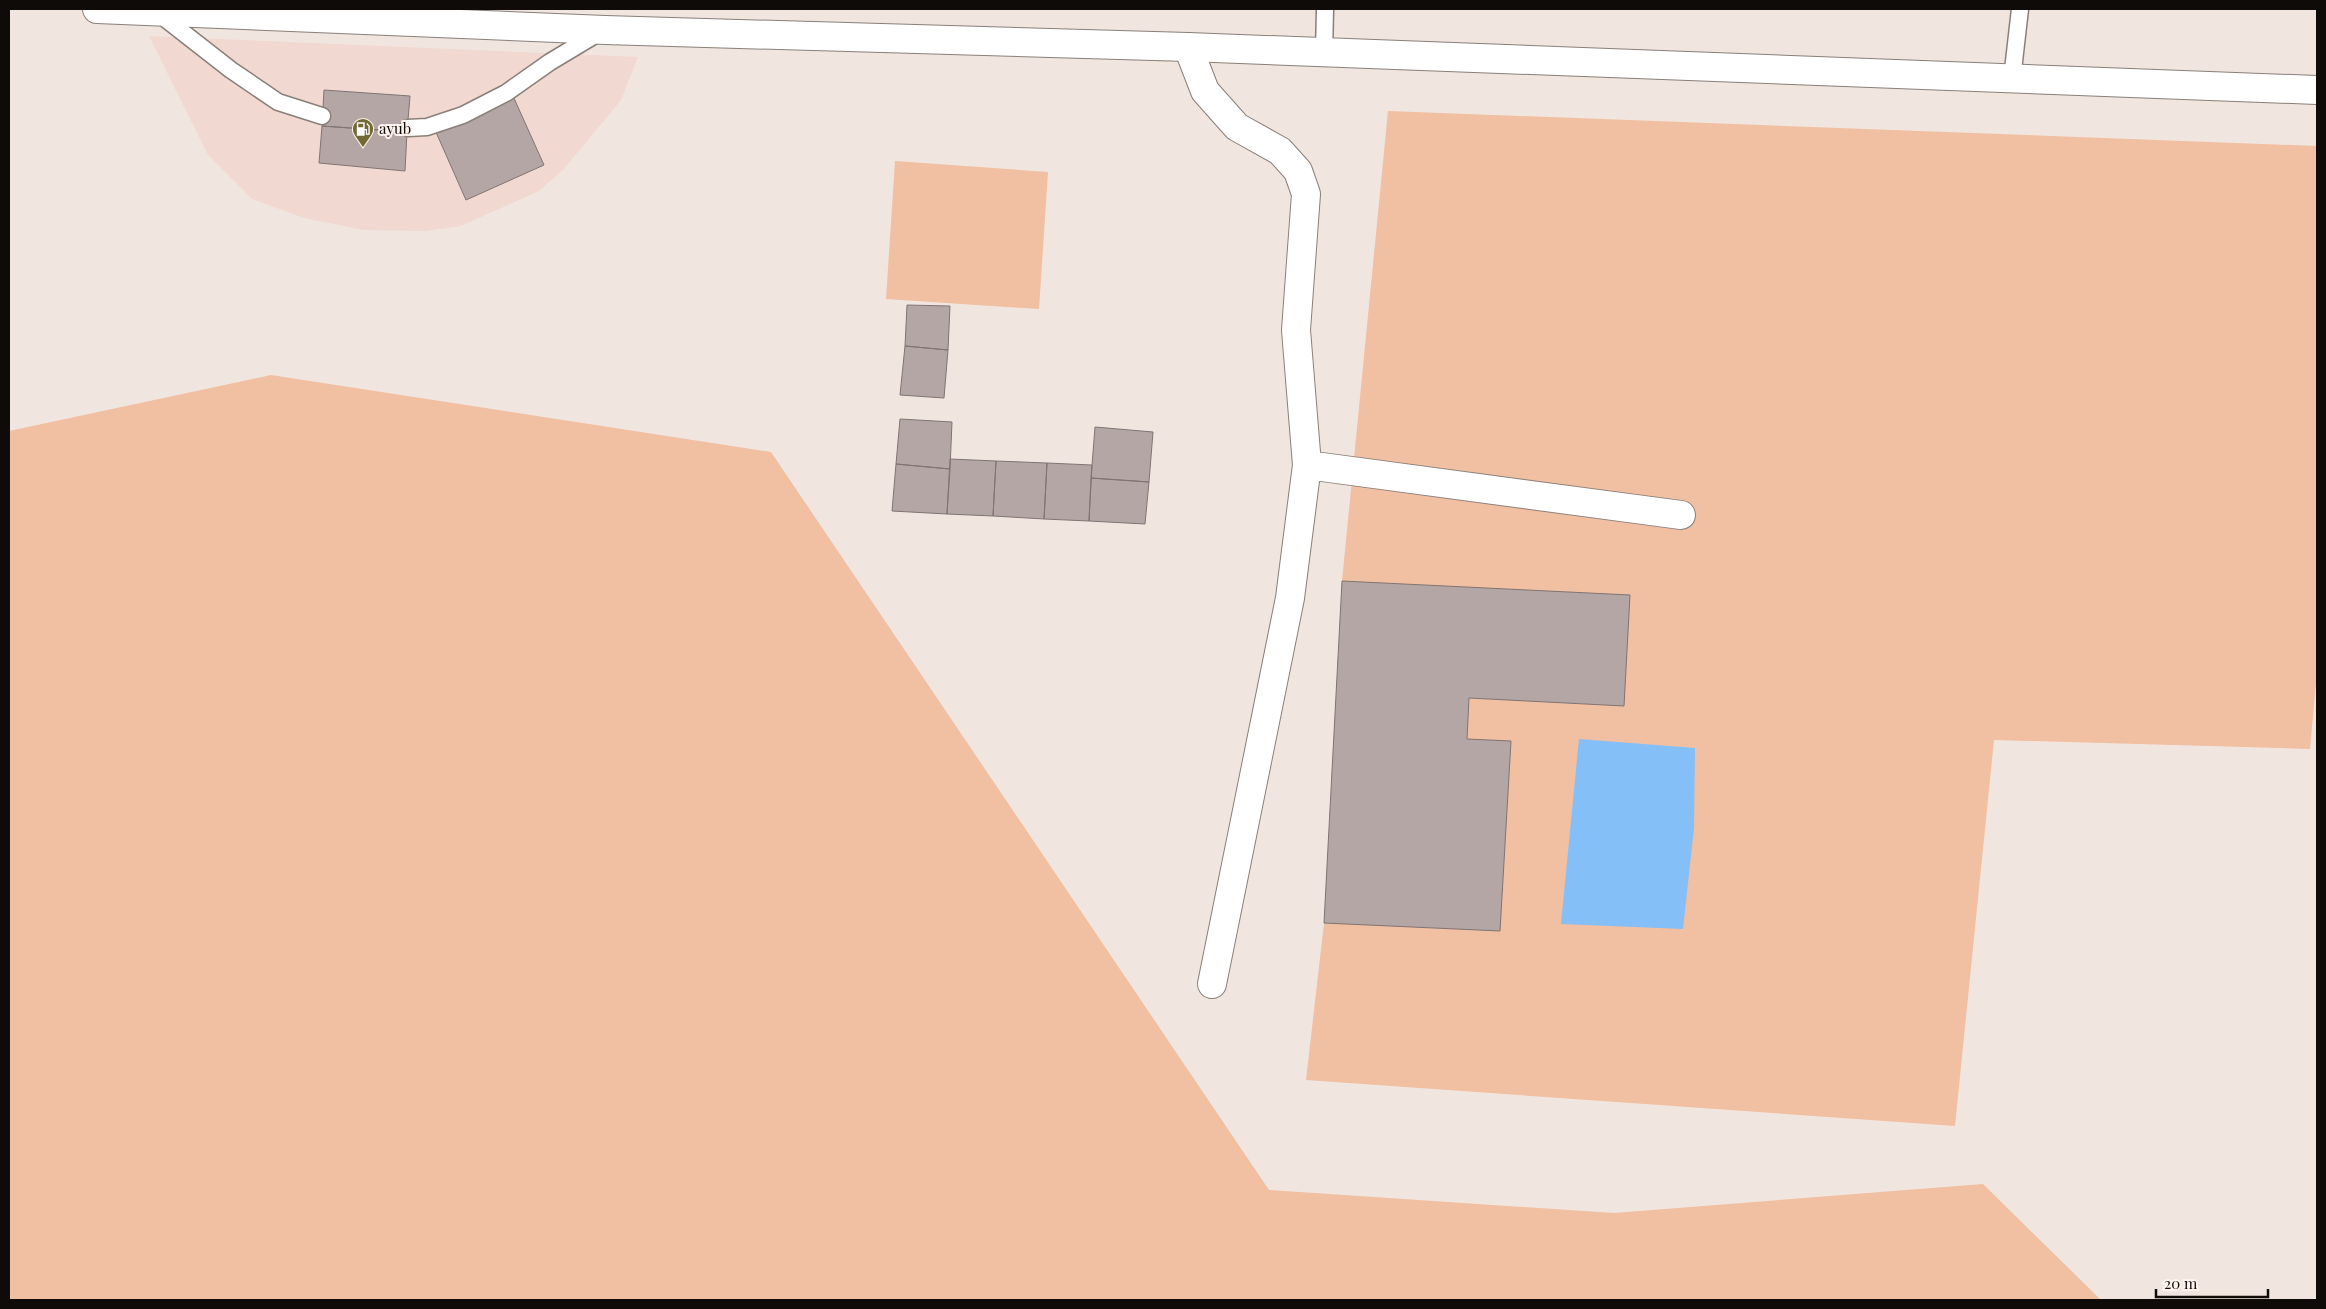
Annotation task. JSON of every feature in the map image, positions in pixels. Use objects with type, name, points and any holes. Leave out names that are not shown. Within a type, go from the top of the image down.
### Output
[{"type":"main road","points":[[97,9],[605,30],[1188,47],[2317,90]]},
{"type":"main road","points":[[1188,47],[1205,91],[1237,127],[1280,151],[1298,171],[1306,194],[1296,330],[1307,465],[1290,598],[1212,984]]},
{"type":"main road","points":[[1307,465],[1681,515]]},
{"type":"lane","points":[[1324,53],[1325,9]]},
{"type":"lane","points":[[2012,78],[2020,9]]},
{"type":"lane","points":[[154,10],[230,70],[278,102],[322,116]]},
{"type":"lane","points":[[408,128],[427,127],[463,115],[506,93],[550,62],[605,30]]},
{"type":"shaded area","points":[[149,36],[638,57],[621,100],[563,170],[539,191],[461,226],[425,231],[363,230],[304,218],[252,199],[208,155]]},
{"type":"shaded area","points":[[1388,111],[2317,146],[2317,672],[2310,749],[1994,740],[1955,1126],[1306,1080],[1324,923],[1342,581]]},
{"type":"shaded area","points":[[895,161],[1048,172],[1039,309],[886,299]]},
{"type":"shaded area","points":[[271,375],[771,452],[1269,1190],[1614,1213],[1983,1184],[2101,1300],[9,1300],[9,431]]},
{"type":"water","points":[[1579,739],[1695,748],[1694,828],[1683,929],[1561,924]]},
{"type":"building","points":[[324,90],[410,96],[407,132],[322,126]]},
{"type":"building","points":[[513,96],[544,165],[466,200],[435,130]]},
{"type":"building","name":"ayub","points":[[322,126],[407,132],[405,171],[319,163]]},
{"type":"building","points":[[907,305],[950,306],[948,350],[905,346]]},
{"type":"building","points":[[905,346],[948,350],[944,398],[900,395]]},
{"type":"building","points":[[900,419],[952,422],[950,469],[896,464]]},
{"type":"building","points":[[1095,427],[1153,432],[1149,482],[1091,478]]},
{"type":"building","points":[[950,459],[996,461],[993,516],[947,514]]},
{"type":"building","points":[[996,461],[1047,463],[1044,519],[993,516]]},
{"type":"building","points":[[1047,463],[1092,465],[1089,521],[1044,519]]},
{"type":"building","points":[[896,464],[950,469],[947,514],[892,511]]},
{"type":"building","points":[[1091,478],[1149,482],[1145,524],[1089,521]]},
{"type":"building","points":[[1342,581],[1630,595],[1624,706],[1469,698],[1467,739],[1511,741],[1500,931],[1324,923]]},
{"type":"place","name":"ayub","points":[[363,148]]}]
